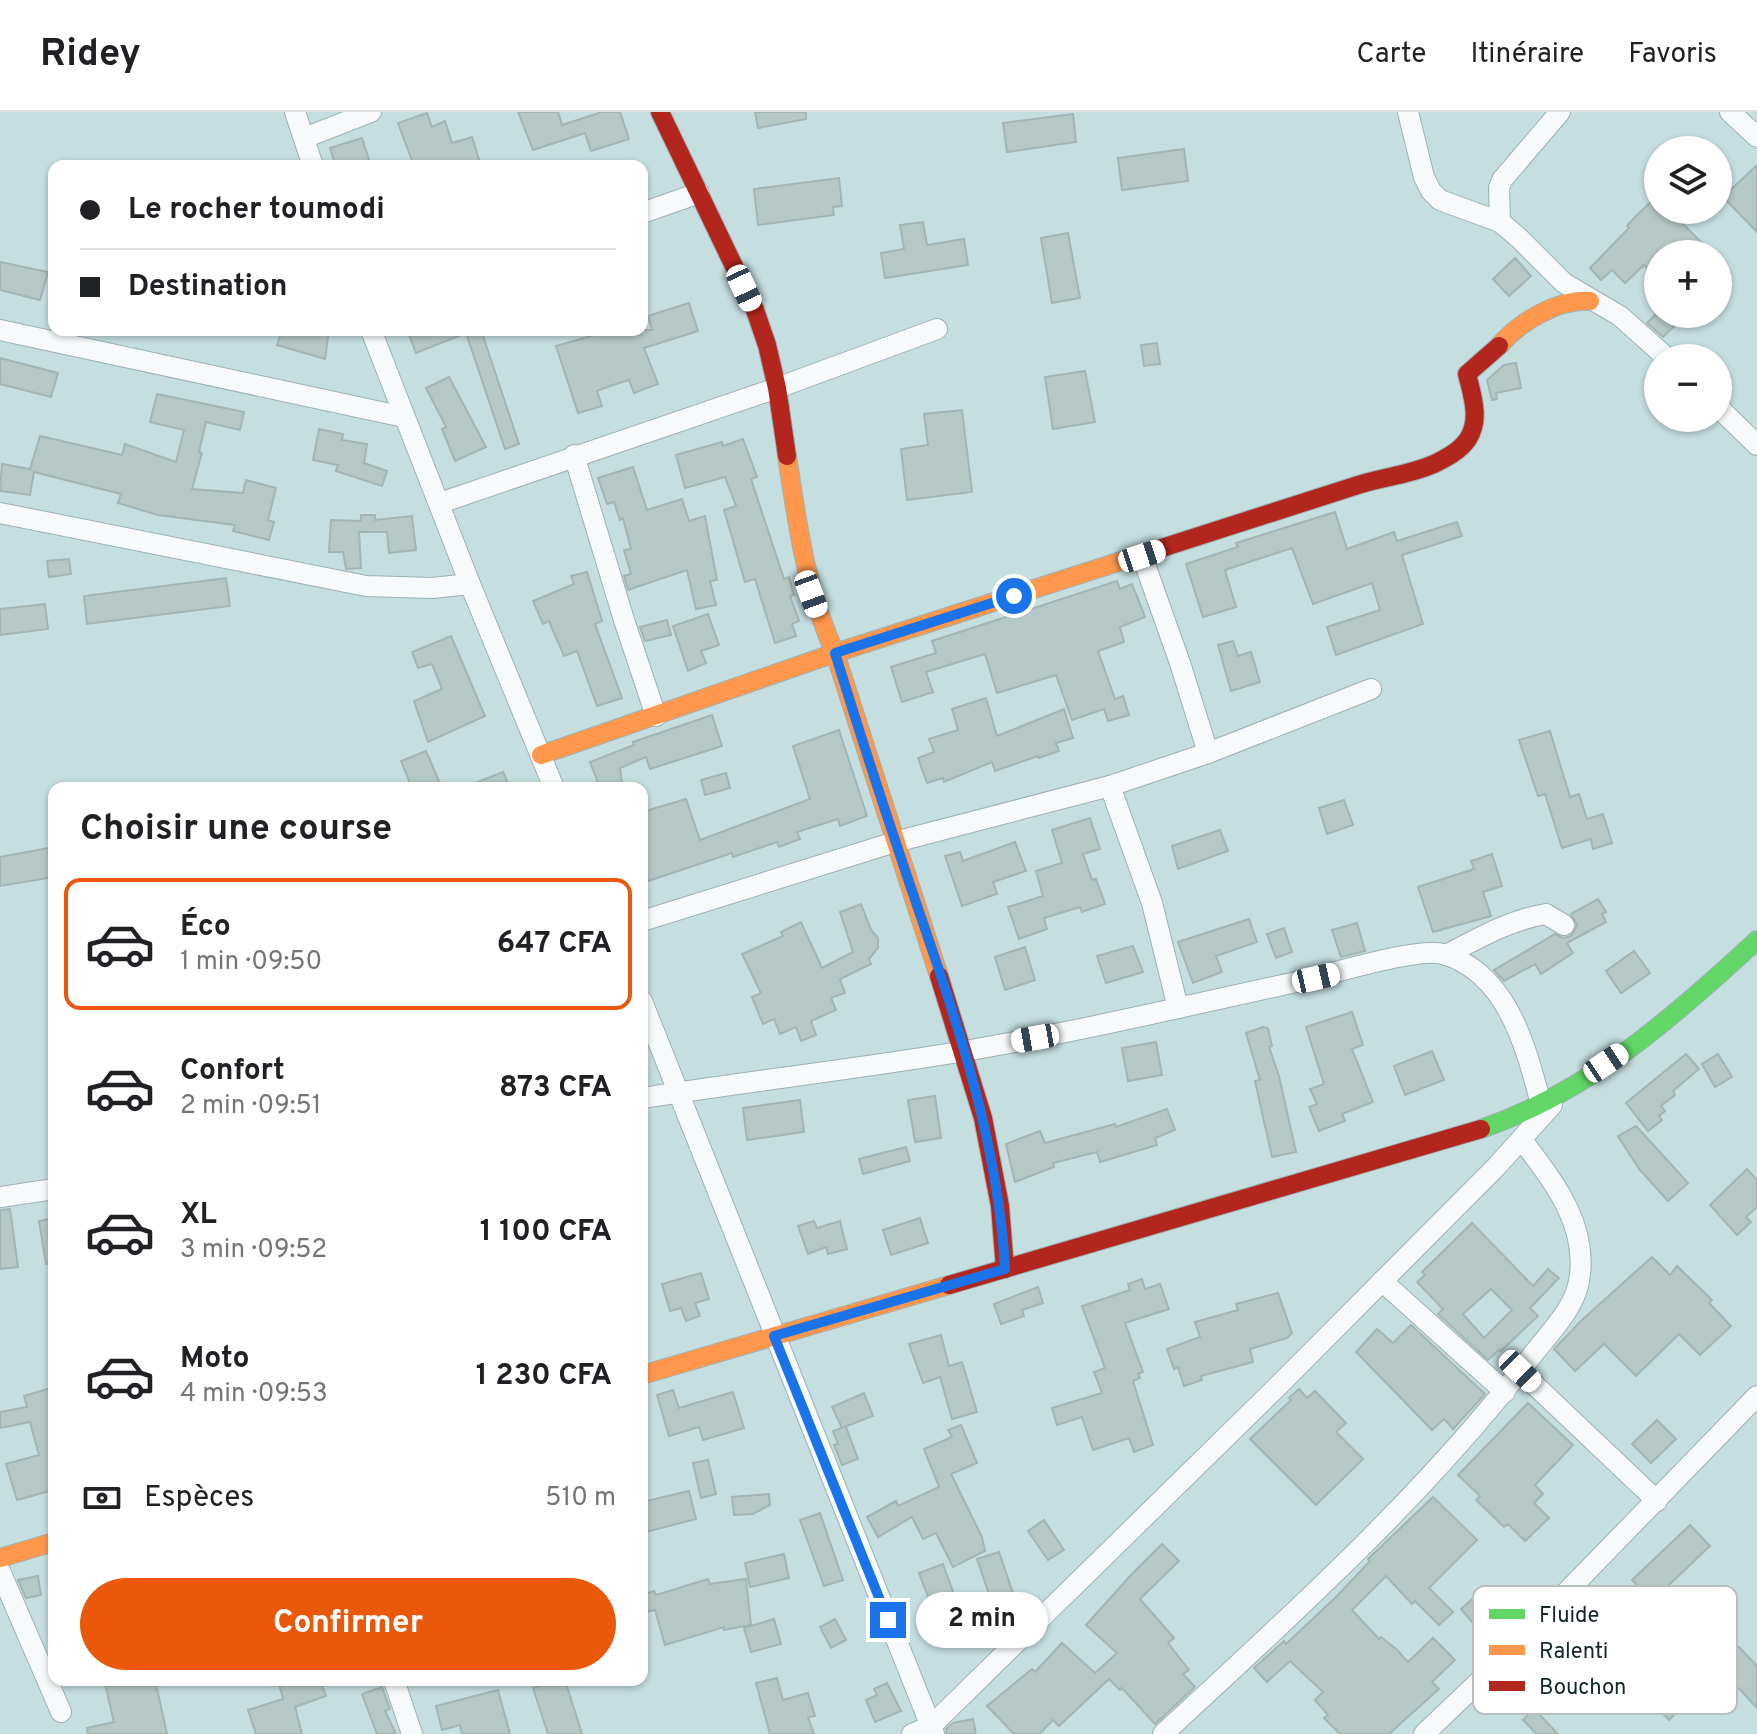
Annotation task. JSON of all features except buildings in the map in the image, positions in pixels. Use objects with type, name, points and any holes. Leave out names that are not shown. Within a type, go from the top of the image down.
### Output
[{"type":"street","points":[[295,112],[311,160]]},
{"type":"street","points":[[304,138],[371,112]]},
{"type":"street","points":[[660,112],[755,310],[767,345],[777,388],[804,566],[963,1051],[994,1165],[1003,1227],[1005,1269]]},
{"type":"street","points":[[1408,112],[1424,177],[1440,200],[1500,222],[1564,283],[1620,316],[1651,344]]},
{"type":"street","points":[[1500,222],[1499,188],[1502,180],[1560,112]]},
{"type":"street","points":[[1730,112],[1757,137]]},
{"type":"street","points":[[648,211],[699,193]]},
{"type":"street","points":[[541,755],[835,653],[1365,483],[1404,474],[1449,456],[1465,445],[1474,425],[1474,399],[1467,374],[1512,330],[1560,305],[1576,300],[1590,301]]},
{"type":"street","points":[[440,503],[777,388],[937,329]]},
{"type":"street","points":[[0,330],[404,417]]},
{"type":"street","points":[[373,336],[552,782]]},
{"type":"street","points":[[1732,421],[1757,445]]},
{"type":"street","points":[[574,455],[656,716]]},
{"type":"street","points":[[0,513],[366,586],[432,588],[470,584]]},
{"type":"street","points":[[1142,556],[1208,753]]},
{"type":"street","points":[[648,919],[895,842],[1110,786],[1208,753],[1371,689]]},
{"type":"street","points":[[1110,786],[1152,903],[1178,1008]]},
{"type":"street","points":[[1446,955],[1500,927],[1528,917],[1546,914],[1564,925]]},
{"type":"street","points":[[648,1373],[1402,1153],[1525,1113],[1563,1093],[1628,1048],[1757,940]]},
{"type":"street","points":[[648,1097],[963,1051],[1178,1008],[1421,952],[1446,955],[1471,968],[1500,998],[1520,1030],[1541,1104]]},
{"type":"street","points":[[648,1016],[926,1731],[1382,1281],[1522,1140],[1563,1093]]},
{"type":"street","points":[[1163,1734],[1305,1602],[1445,1460],[1505,1392],[1571,1304],[1579,1283],[1581,1262],[1576,1227],[1562,1194],[1522,1140]]},
{"type":"street","points":[[0,1197],[48,1190]]},
{"type":"street","points":[[1382,1281],[1505,1392]]},
{"type":"street","points":[[1520,1371],[1657,1501]]},
{"type":"street","points":[[1573,1586],[1757,1396]]},
{"type":"street","points":[[0,1558],[48,1544]]},
{"type":"street","points":[[0,1571],[48,1682]]},
{"type":"street","points":[[50,1686],[61,1712]]},
{"type":"street","points":[[396,1686],[412,1734]]},
{"type":"street","points":[[1424,1734],[1473,1687]]},
{"type":"traffic: fast","points":[[1481,1129],[1558,1095],[1594,1073],[1662,1023],[1757,940]]},
{"type":"traffic: slow","points":[[1499,346],[1528,321],[1552,308],[1590,301]]},
{"type":"traffic: slow","points":[[787,456],[804,556],[816,604],[835,653],[939,976]]},
{"type":"traffic: slow","points":[[541,755],[835,653],[1143,554]]},
{"type":"traffic: slow","points":[[648,1373],[949,1285]]},
{"type":"traffic: slow","points":[[0,1558],[48,1544]]},
{"type":"traffic: jam","points":[[660,112],[755,310],[777,388],[787,456]]},
{"type":"traffic: jam","points":[[1143,554],[1358,485],[1415,471],[1448,457],[1465,443],[1474,423],[1467,374],[1499,346]]},
{"type":"traffic: jam","points":[[939,976],[983,1118],[1000,1206],[1005,1269]]},
{"type":"traffic: jam","points":[[949,1285],[1481,1129]]},
{"type":"route","points":[[888,1620],[774,1336],[1005,1269],[1003,1227],[983,1118],[835,653],[1014,596]]}]
